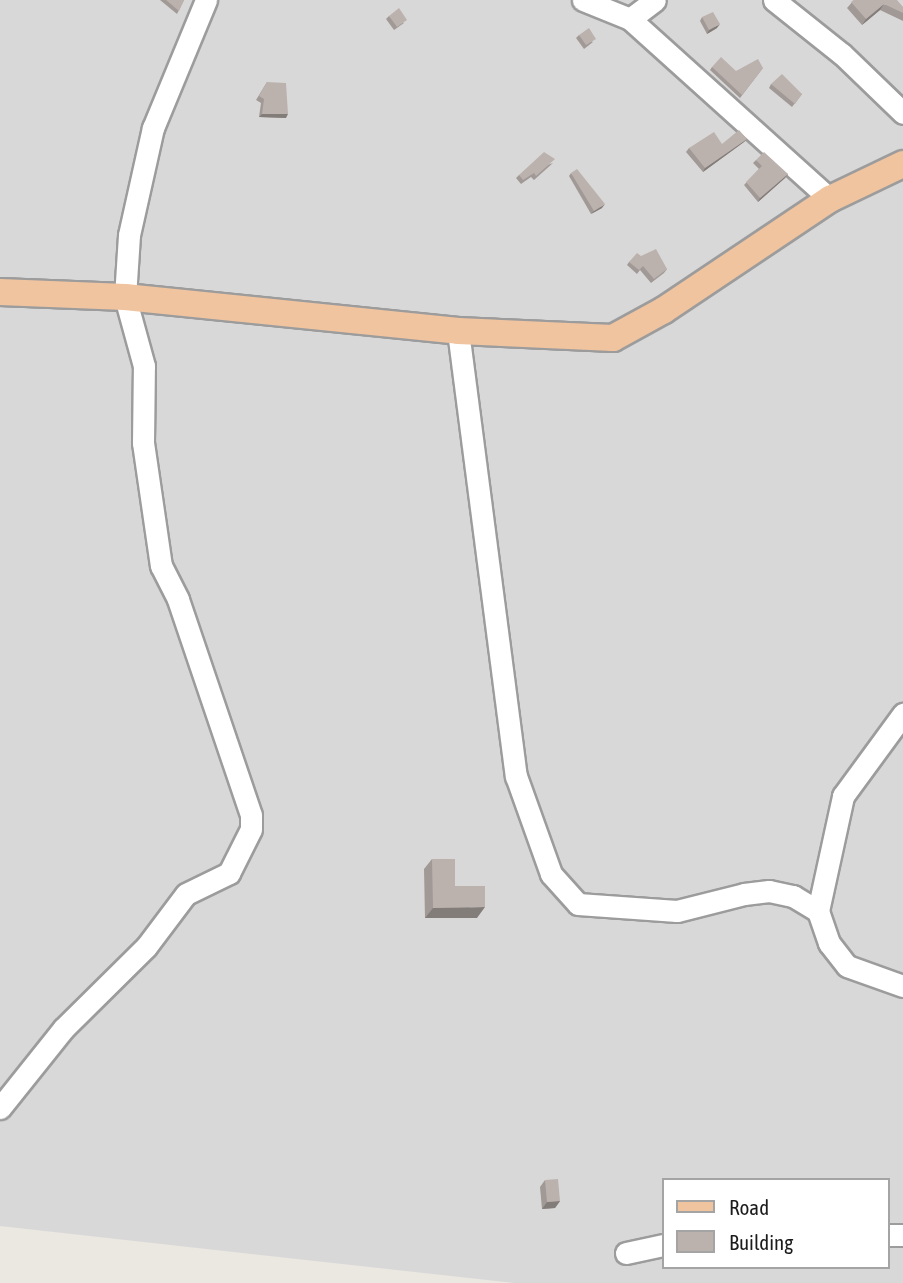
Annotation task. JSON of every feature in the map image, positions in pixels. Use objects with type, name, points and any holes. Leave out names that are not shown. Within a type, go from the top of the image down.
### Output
[{"type":"main road","points":[[0,292],[125,298],[458,331],[613,338],[655,316],[830,199],[903,164]]},
{"type":"street","points":[[0,1108],[63,1030],[146,947],[186,894],[229,873],[251,829],[251,816],[178,599],[161,566],[143,443],[144,366],[125,298],[129,235],[153,128],[206,0]]},
{"type":"street","points":[[583,0],[630,19],[830,199]]},
{"type":"street","points":[[630,19],[655,0]]},
{"type":"street","points":[[774,0],[842,54],[903,113]]},
{"type":"street","points":[[458,331],[516,776],[551,874],[578,904],[677,911],[769,891],[793,896],[818,911]]},
{"type":"street","points":[[903,715],[843,796],[818,911],[829,943],[847,966],[903,986]]},
{"type":"street","points":[[626,1253],[662,1245]]},
{"type":"shaded area","points":[[0,0],[903,0],[903,1283],[514,1283],[0,1226]]},
{"type":"building","points":[[166,0],[184,0],[179,11]]},
{"type":"building","points":[[897,0],[903,7],[903,13],[884,4],[866,19],[851,2]]},
{"type":"building","points":[[399,8],[407,20],[397,27],[389,16]]},
{"type":"building","points":[[713,12],[720,24],[709,30],[702,17]]},
{"type":"building","points":[[589,28],[596,39],[586,45],[579,35]]},
{"type":"building","points":[[721,57],[736,71],[758,59],[763,68],[742,95],[712,67]]},
{"type":"building","points":[[782,74],[802,94],[795,104],[771,84]]},
{"type":"building","points":[[267,82],[286,83],[288,114],[262,114],[264,99],[259,96]]},
{"type":"building","points":[[739,130],[747,139],[705,168],[689,148],[714,132],[722,144]]},
{"type":"building","points":[[544,152],[555,159],[536,176],[534,173],[523,180],[519,175]]},
{"type":"building","points":[[764,152],[788,174],[760,198],[746,182],[762,166],[756,160]]},
{"type":"building","points":[[577,169],[605,204],[594,211],[571,173]]},
{"type":"building","points":[[656,249],[667,269],[654,279],[643,266],[639,270],[629,262],[637,253],[641,256]]},
{"type":"building","points":[[432,859],[455,859],[455,886],[485,886],[485,907],[433,908]]},
{"type":"building","points":[[558,1179],[560,1201],[547,1202],[545,1180]]}]
